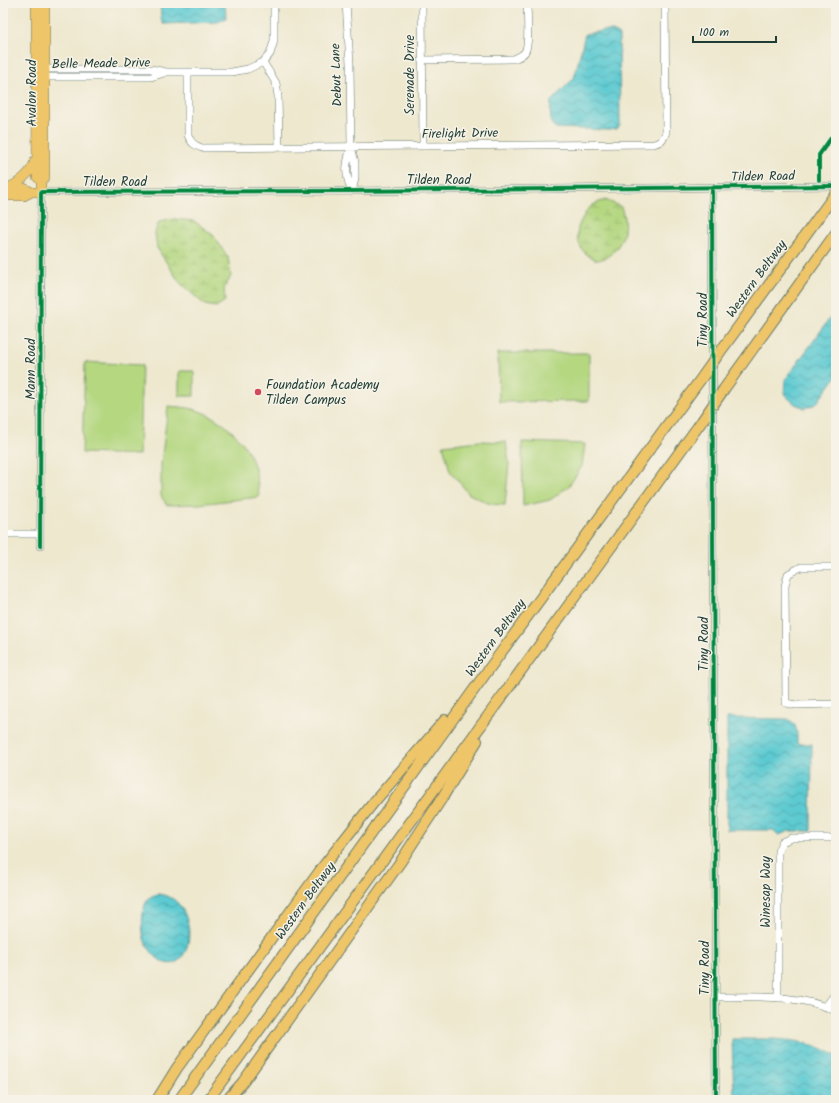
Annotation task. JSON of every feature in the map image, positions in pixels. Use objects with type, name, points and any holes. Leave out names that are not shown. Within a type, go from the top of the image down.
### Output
[{"type":"highway","name":"Western Beltway","points":[[179,1100],[486,673],[834,196]]},
{"type":"highway","points":[[208,1100],[702,421],[836,233]]},
{"type":"highway","points":[[157,1100],[177,1068],[325,864],[374,802],[486,673]]},
{"type":"highway","points":[[227,1100],[243,1082],[400,862],[442,798],[513,681]]},
{"type":"main road","name":"Avalon Road","points":[[36,3],[41,73],[45,177],[41,181]]},
{"type":"main road","name":"Avalon Road","points":[[41,192],[41,181],[38,177],[37,152],[45,3]]},
{"type":"main road","points":[[6,188],[22,180],[29,173],[34,164],[37,152]]},
{"type":"main road","points":[[6,188],[24,188],[32,192],[41,192]]},
{"type":"main road","points":[[3,196],[24,196],[32,192]]},
{"type":"street","points":[[274,3],[274,41],[270,54],[263,62],[276,83],[278,96],[279,147]]},
{"type":"street","name":"Debut Lane","points":[[346,3],[350,63],[351,147],[355,162],[355,179],[352,190]]},
{"type":"street","name":"Serenade Drive","points":[[422,3],[423,146]]},
{"type":"street","points":[[422,60],[514,59],[520,56],[525,51],[528,43],[527,3]]},
{"type":"street","name":"Firelight Drive","points":[[188,72],[188,135],[190,141],[194,145],[202,148],[654,144],[660,142],[664,138],[666,132],[665,3]]},
{"type":"street","name":"Belle Meade Drive","points":[[41,73],[90,69],[151,69],[166,72],[232,72],[248,69],[263,62]]},
{"type":"street","points":[[90,69],[90,77]]},
{"type":"street","points":[[141,69],[141,77]]},
{"type":"street","name":"Belle Meade Drive","points":[[41,73],[90,77],[141,77],[166,72]]},
{"type":"street","name":"Debut Lane","points":[[351,147],[347,161],[347,180],[352,190]]},
{"type":"street","points":[[347,167],[355,167]]},
{"type":"street","name":"Tilden Road","points":[[41,192],[836,186]]},
{"type":"street","name":"Tiny Road","points":[[712,188],[716,1100]]},
{"type":"street","name":"Mann Road","points":[[40,546],[41,192]]},
{"type":"street","points":[[3,534],[40,534]]},
{"type":"street","points":[[836,567],[801,567],[788,574],[785,586],[786,702],[796,704],[836,704]]},
{"type":"street","name":"Winesap Way","points":[[778,998],[778,851],[782,842],[791,838],[836,838]]},
{"type":"street","points":[[826,1006],[836,992]]},
{"type":"street","points":[[716,997],[778,998],[826,1006],[836,1011]]},
{"type":"green space","points":[[606,200],[621,207],[625,225],[621,242],[613,252],[606,258],[597,260],[587,255],[583,251],[579,242],[578,227],[587,211],[593,205]]},
{"type":"green space","points":[[175,219],[194,221],[213,235],[228,257],[231,276],[224,289],[225,301],[216,307],[205,305],[180,283],[157,248],[155,233],[159,222]]},
{"type":"green space","points":[[498,353],[589,353],[589,401],[499,402]]},
{"type":"green space","points":[[85,362],[142,365],[139,455],[82,453]]},
{"type":"green space","points":[[179,371],[194,371],[194,396],[179,396]]},
{"type":"green space","points":[[168,406],[190,408],[204,413],[227,427],[240,440],[250,455],[254,465],[259,497],[199,504],[167,505],[161,496],[161,464]]},
{"type":"green space","points":[[480,441],[506,442],[509,463],[505,505],[490,504],[469,494],[450,471],[443,445]]},
{"type":"green space","points":[[522,442],[585,444],[582,466],[569,486],[550,500],[523,506]]},
{"type":"water","points":[[160,3],[225,3],[226,18],[218,22],[163,24],[161,19]]},
{"type":"water","points":[[612,31],[617,33],[619,36],[620,125],[617,129],[609,130],[555,128],[551,119],[551,101],[574,78],[585,34]]},
{"type":"water","points":[[836,310],[836,377],[816,404],[805,408],[795,404],[784,394],[785,380]]},
{"type":"water","points":[[727,718],[788,719],[794,723],[797,732],[797,743],[812,744],[811,831],[789,831],[779,835],[773,830],[727,830]]},
{"type":"water","points":[[158,894],[171,898],[179,904],[188,926],[189,935],[186,950],[177,962],[172,964],[161,961],[156,957],[151,952],[144,937],[142,920],[144,908],[150,897]]},
{"type":"water","points":[[732,1039],[765,1039],[802,1042],[819,1047],[836,1056],[836,1100],[734,1100]]},
{"type":"cycle path","points":[[819,180],[819,155],[836,131]]},
{"type":"cycle path","points":[[40,546],[41,192],[352,191],[836,186]]},
{"type":"cycle path","points":[[712,188],[716,1100]]},
{"type":"place","name":"Foundation Academy Tilden Campus","points":[[258,392]]}]
